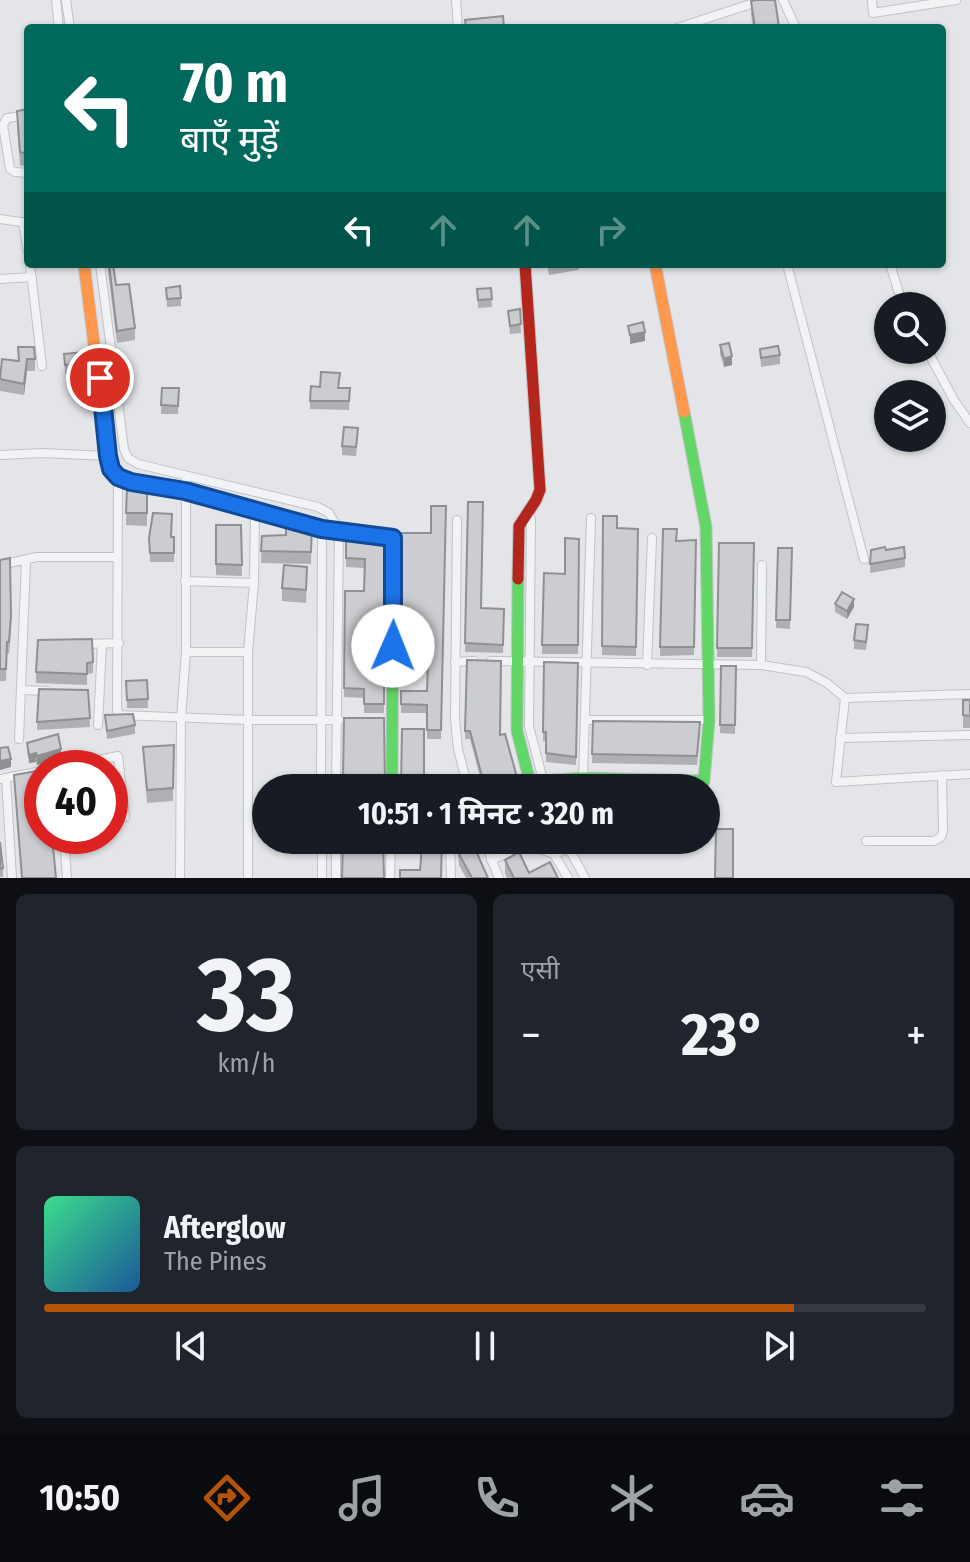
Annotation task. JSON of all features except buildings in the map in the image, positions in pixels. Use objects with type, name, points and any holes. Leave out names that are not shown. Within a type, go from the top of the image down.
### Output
[{"type":"street","points":[[56,0],[59,24]]},
{"type":"street","points":[[66,0],[69,24]]},
{"type":"street","points":[[456,0],[458,24]]},
{"type":"street","points":[[728,0],[732,10]]},
{"type":"street","points":[[689,24],[763,0]]},
{"type":"street","points":[[783,0],[794,24]]},
{"type":"street","points":[[872,0],[873,13],[913,3],[956,0]]},
{"type":"street","points":[[24,116],[7,118],[3,125],[10,169],[24,172]]},
{"type":"street","points":[[0,219],[24,223]]},
{"type":"street","points":[[31,268],[42,366]]},
{"type":"street","points":[[84,268],[108,456],[111,469],[118,477],[284,516],[322,529],[393,538],[392,774]]},
{"type":"street","points":[[101,268],[124,449],[128,458],[138,464],[318,507],[329,513],[339,530],[336,774]]},
{"type":"street","points":[[525,268],[540,490],[539,499],[521,519],[518,536],[524,661],[517,731],[534,774]]},
{"type":"street","points":[[656,268],[706,527],[709,720],[705,774]]},
{"type":"street","points":[[788,268],[864,559]]},
{"type":"street","points":[[891,268],[899,292]]},
{"type":"street","points":[[0,279],[32,277]]},
{"type":"street","points":[[935,364],[970,423]]},
{"type":"street","points":[[0,455],[108,456]]},
{"type":"street","points":[[180,878],[181,718],[186,652],[186,476]]},
{"type":"street","points":[[118,477],[119,715],[351,720]]},
{"type":"street","points":[[248,878],[248,652],[254,583],[255,511]]},
{"type":"street","points":[[583,774],[591,518]]},
{"type":"street","points":[[457,520],[455,719],[464,774]]},
{"type":"street","points":[[321,774],[322,529]]},
{"type":"street","points":[[647,665],[652,538]]},
{"type":"street","points":[[0,565],[37,557],[116,557]]},
{"type":"street","points":[[19,739],[26,560]]},
{"type":"street","points":[[761,665],[762,565]]},
{"type":"street","points":[[185,581],[254,583]]},
{"type":"street","points":[[70,644],[119,643]]},
{"type":"street","points":[[22,644],[38,644]]},
{"type":"street","points":[[98,725],[102,644]]},
{"type":"street","points":[[186,652],[248,652]]},
{"type":"street","points":[[455,662],[761,665],[806,672],[827,683],[845,698],[970,694]]},
{"type":"street","points":[[21,690],[52,691]]},
{"type":"street","points":[[83,692],[99,692]]},
{"type":"street","points":[[845,698],[836,782],[970,774]]},
{"type":"street","points":[[379,720],[393,720]]},
{"type":"street","points":[[587,720],[709,720]]},
{"type":"street","points":[[840,738],[970,735]]},
{"type":"street","points":[[12,878],[3,778],[24,774]]},
{"type":"street","points":[[866,841],[934,841],[941,837],[942,775]]},
{"type":"street","points":[[65,854],[67,878]]},
{"type":"street","points":[[322,854],[322,878]]},
{"type":"street","points":[[336,854],[336,878]]},
{"type":"street","points":[[390,878],[391,854]]},
{"type":"street","points":[[450,854],[451,878]]},
{"type":"street","points":[[489,854],[499,878]]},
{"type":"street","points":[[491,860],[505,854]]},
{"type":"street","points":[[554,854],[568,878]]},
{"type":"street","points":[[574,854],[585,878]]},
{"type":"traffic: fast","points":[[684,412],[706,527],[709,720],[705,774]]},
{"type":"traffic: fast","points":[[392,774],[393,560]]},
{"type":"traffic: fast","points":[[518,579],[517,731],[528,774]]},
{"type":"traffic: slow","points":[[84,268],[108,456],[111,469],[118,477],[185,491],[322,529],[393,538],[393,560]]},
{"type":"traffic: slow","points":[[656,268],[684,412]]},
{"type":"traffic: jam","points":[[518,579],[519,526],[540,490],[525,268]]},
{"type":"route","points":[[100,378],[108,456],[111,469],[118,477],[284,516],[322,529],[393,538],[393,646]]}]
